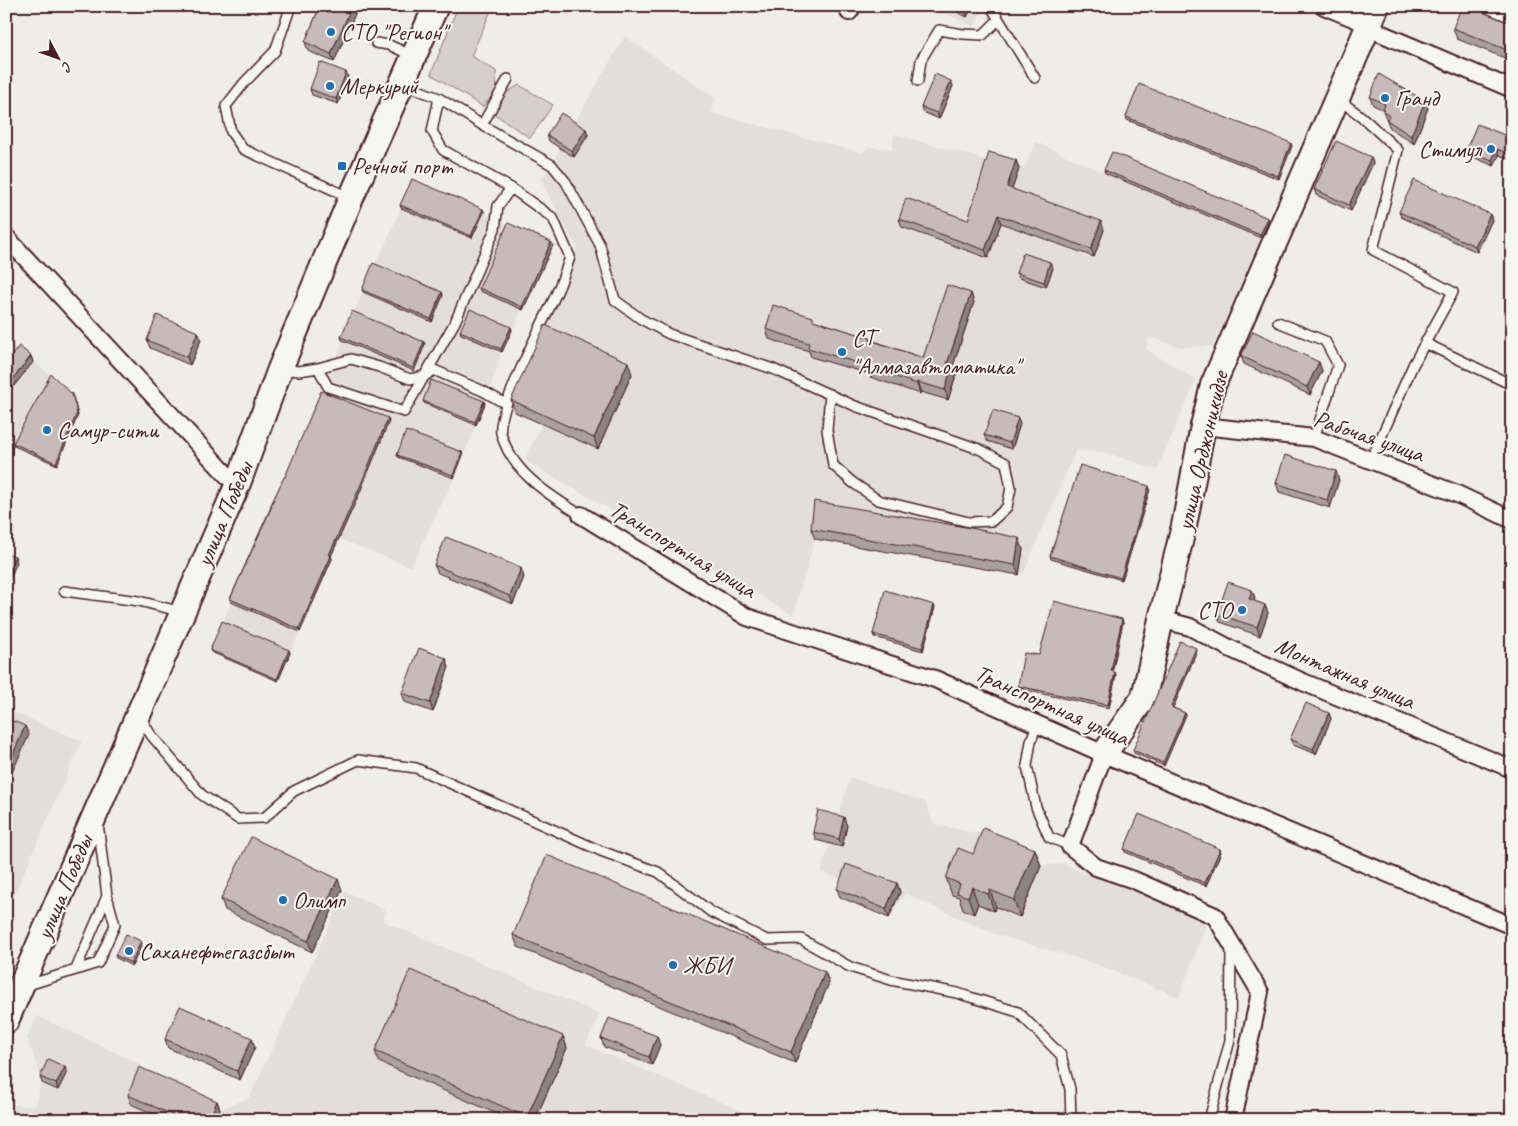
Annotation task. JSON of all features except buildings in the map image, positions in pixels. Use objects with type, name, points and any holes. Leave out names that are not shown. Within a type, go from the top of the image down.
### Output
[{"type":"main road","name":"улица Победы","points":[[6,1020],[237,486],[280,369],[351,198],[436,6]]},
{"type":"main road","name":"улица Орджоникидзе","points":[[1104,754],[1144,698],[1184,526],[1203,426],[1213,385],[1373,16]]},
{"type":"street","points":[[1324,6],[1373,16],[1380,33],[1512,89]]},
{"type":"street","points":[[6,237],[237,486]]},
{"type":"street","name":"Рабочая улица","points":[[1203,426],[1314,438],[1457,494],[1512,520]]},
{"type":"street","name":"Транспортная улица","points":[[581,516],[747,617],[935,680],[1104,754],[1512,926]]},
{"type":"street","name":"Монтажная улица","points":[[1161,619],[1190,627],[1231,649],[1303,682],[1512,769]]},
{"type":"street","name":"улица Орджоникидзе","points":[[1070,846],[1104,754]]},
{"type":"street","points":[[1070,846],[1096,868],[1134,880],[1215,916],[1231,942],[1260,992],[1233,1120]]},
{"type":"lane","points":[[292,6],[275,51],[244,83],[226,106],[231,132],[243,150],[277,163],[351,198]]},
{"type":"lane","points":[[994,6],[993,10],[998,20],[1035,78]]},
{"type":"lane","points":[[1482,6],[1512,18]]},
{"type":"lane","points":[[918,81],[921,60],[939,30],[983,35],[998,20]]},
{"type":"lane","points":[[376,43],[388,45],[414,56]]},
{"type":"lane","points":[[482,125],[508,79]]},
{"type":"lane","points":[[401,83],[439,98],[552,165],[566,182],[600,244],[615,300],[641,319],[669,334],[773,369],[830,394],[855,406],[979,449],[1006,463],[1011,488],[1007,507],[992,521],[969,522],[878,500],[852,482],[833,465],[827,430],[830,394]]},
{"type":"lane","points":[[439,98],[432,131],[444,150],[511,188],[553,218],[570,257],[558,291],[506,404],[501,431],[513,458],[538,487],[581,516]]},
{"type":"lane","points":[[1337,99],[1362,117],[1398,150],[1373,250],[1453,292],[1425,344],[1386,424],[1371,460]]},
{"type":"lane","points":[[318,368],[328,387],[404,412],[455,322],[495,229],[498,206],[511,188]]},
{"type":"lane","points":[[1278,322],[1324,341],[1338,365],[1314,438]]},
{"type":"lane","points":[[1425,344],[1512,386]]},
{"type":"lane","points":[[280,369],[318,368],[351,359],[410,379],[425,376],[434,370],[483,391],[506,404]]},
{"type":"lane","points":[[64,591],[139,601],[182,612]]},
{"type":"lane","points":[[139,713],[151,735],[202,795],[238,819],[264,818],[294,790],[358,760],[416,768],[602,851],[658,872],[711,912],[767,940],[801,939],[850,967],[891,980],[957,993],[1018,1012],[1061,1055],[1070,1088],[1071,1120]]},
{"type":"lane","points":[[1037,724],[1031,741],[1027,766],[1036,807],[1049,837],[1070,846]]},
{"type":"lane","points":[[21,987],[98,963],[115,925],[107,896],[97,810]]},
{"type":"lane","points":[[76,969],[107,896]]},
{"type":"lane","points":[[1209,1120],[1230,1040],[1231,942]]},
{"type":"shaded area","points":[[458,6],[493,6],[471,56],[496,71],[497,89],[483,107],[431,74]]},
{"type":"shaded area","points":[[930,6],[984,6],[974,27]]},
{"type":"shaded area","points":[[625,36],[715,98],[712,113],[863,153],[868,147],[892,149],[894,134],[1019,169],[1026,165],[1036,142],[1105,173],[1262,238],[1220,334],[1212,346],[1180,347],[1150,337],[1146,349],[1196,380],[1157,470],[1107,453],[1076,450],[1023,575],[815,539],[793,615],[524,460],[542,424],[515,412],[542,332],[577,249],[541,180],[552,165],[560,148],[549,141],[563,119],[573,125]]},
{"type":"shaded area","points":[[519,85],[553,105],[530,138],[493,113],[504,94]]},
{"type":"shaded area","points":[[413,182],[484,212],[553,245],[502,352],[485,404],[454,478],[411,567],[339,539],[278,681],[211,653],[231,602],[322,394],[353,314]]},
{"type":"shaded area","points":[[6,337],[52,377],[14,446],[10,457],[6,455]]},
{"type":"shaded area","points":[[6,709],[82,741],[6,914]]},
{"type":"shaded area","points":[[850,777],[925,802],[934,824],[974,833],[993,833],[1041,866],[1064,863],[1075,869],[1209,918],[1179,997],[1093,963],[995,934],[905,894],[889,918],[840,897],[843,880],[821,872]]},
{"type":"shaded area","points":[[345,891],[386,910],[383,921],[600,1014],[586,1045],[763,1120],[6,1120],[6,1111],[13,1105],[34,1106],[42,1080],[27,1038],[37,1016],[142,1065],[142,1075],[220,1109],[249,1098]]},
{"type":"place","name":"СТО \"Регион\"","points":[[331,32]]},
{"type":"place","name":"Меркурий","points":[[330,86]]},
{"type":"place","name":"Гранд","points":[[1385,98]]},
{"type":"place","name":"Стимул","points":[[1491,149]]},
{"type":"place","name":"Речной порт","points":[[342,166]]},
{"type":"place","name":"СТ \"Алмазавтоматика\"","points":[[842,352]]},
{"type":"place","name":"Самур-сити","points":[[47,430]]},
{"type":"place","name":"СТО","points":[[1242,610]]},
{"type":"place","name":"Олимп","points":[[283,900]]},
{"type":"place","name":"Саханефтегазсбыт","points":[[129,951]]},
{"type":"place","name":"ЖБИ","points":[[673,965]]}]
